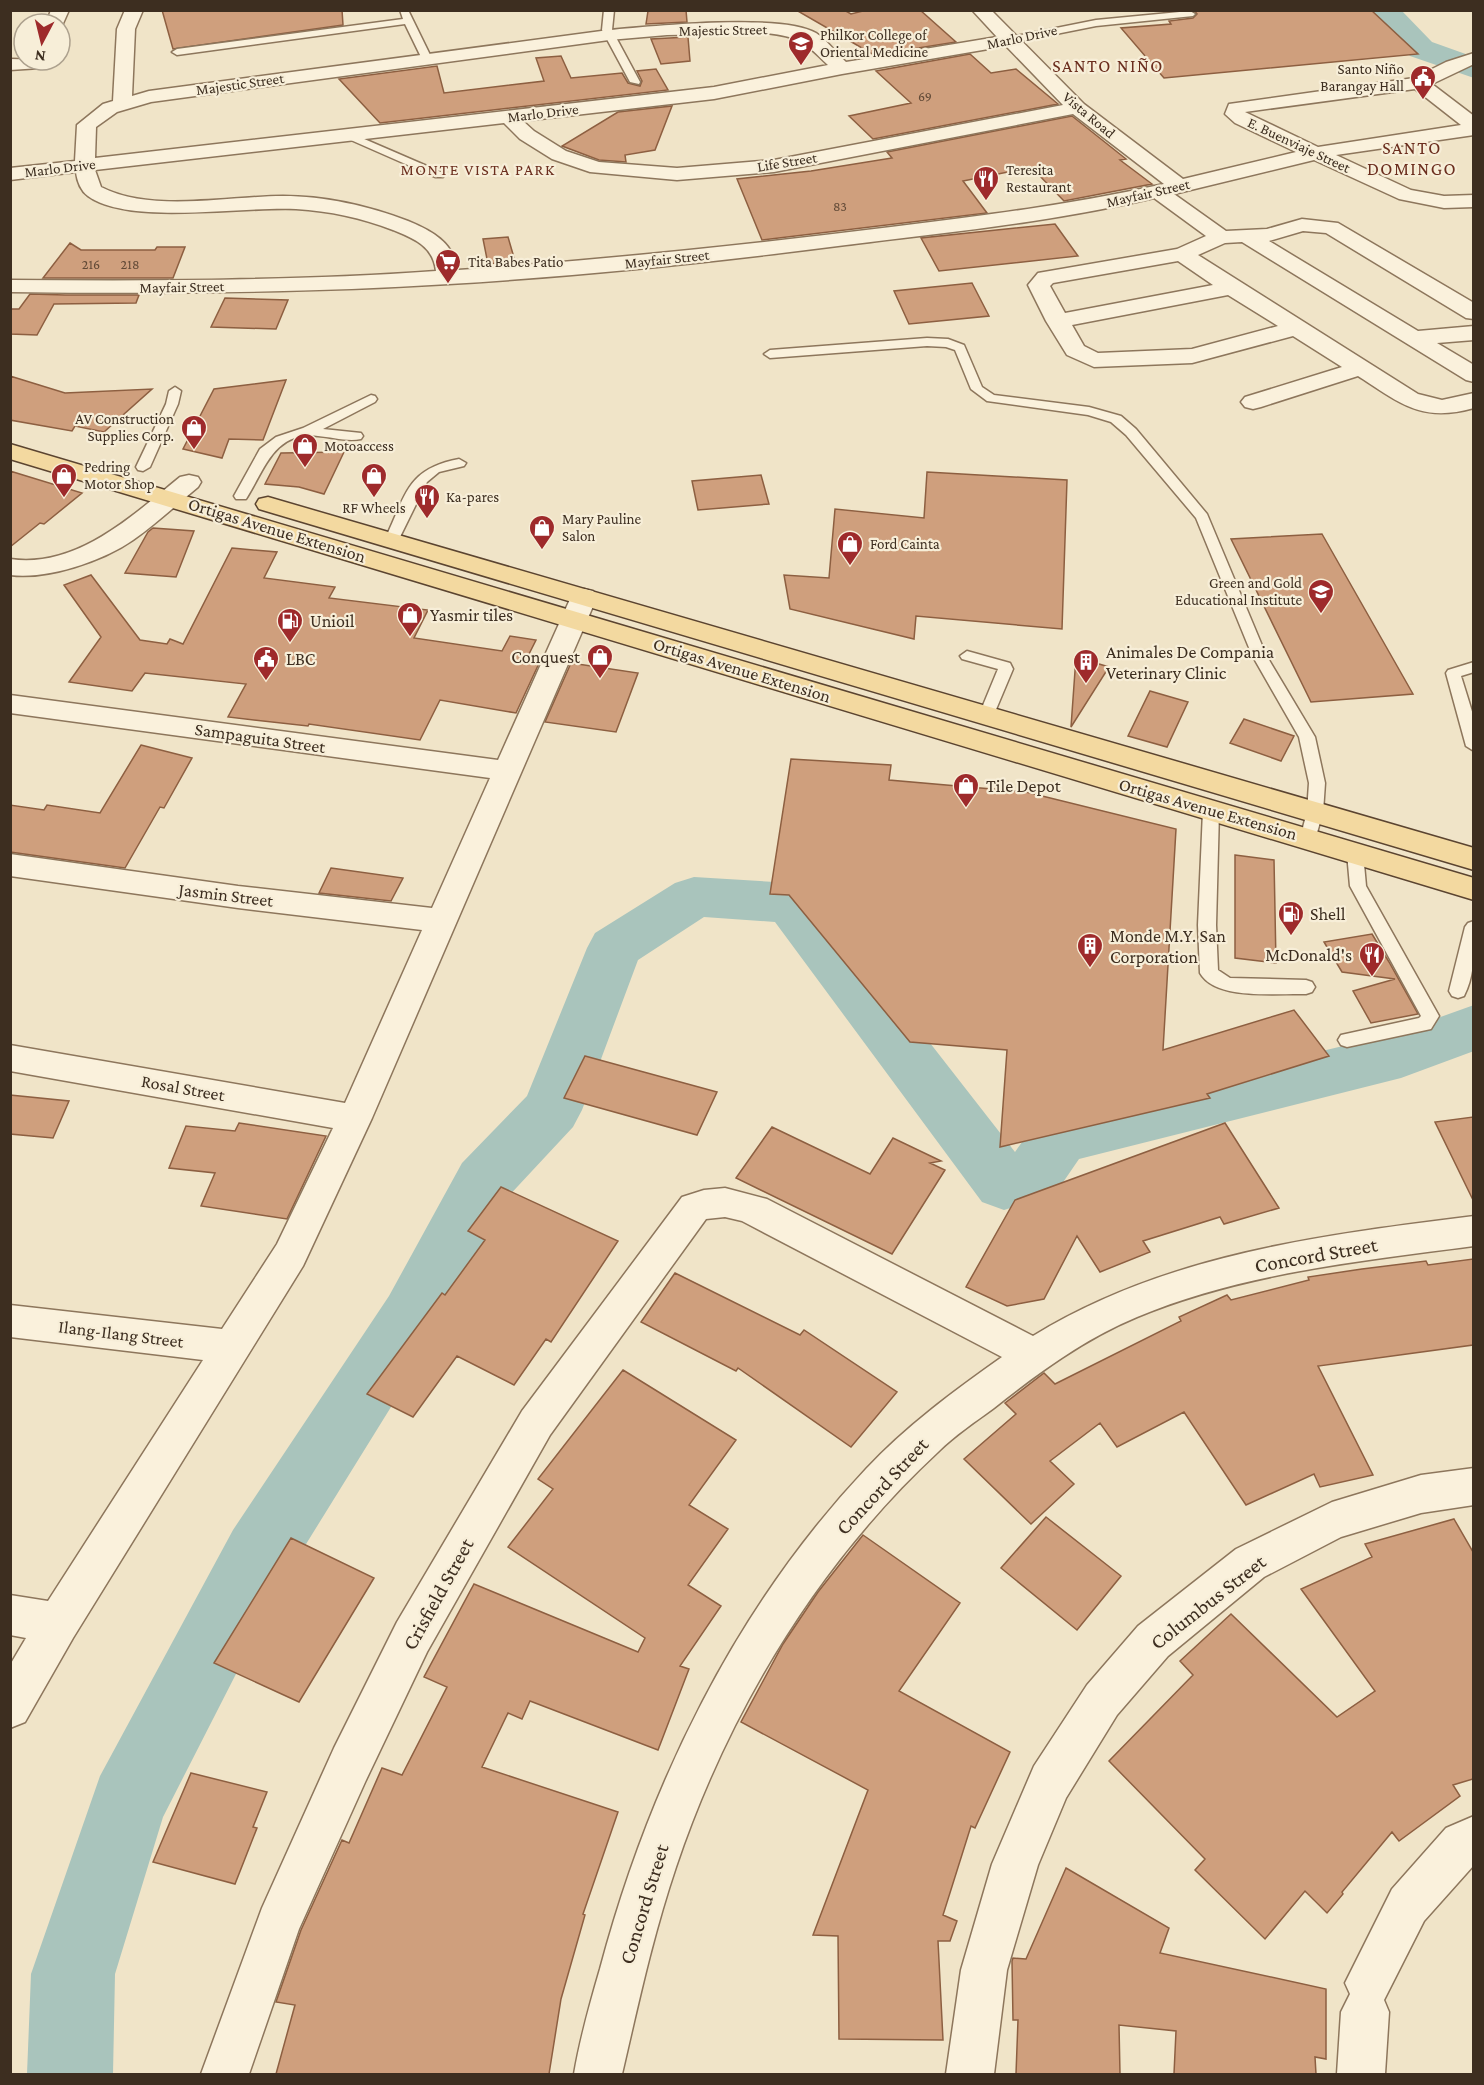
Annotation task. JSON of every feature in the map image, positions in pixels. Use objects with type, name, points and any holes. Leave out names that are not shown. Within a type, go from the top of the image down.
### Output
[{"type":"main road","name":"Ortigas Avenue Extension","points":[[10,428],[143,467],[180,490],[241,496],[391,541],[579,608],[987,715],[1312,825],[1355,853],[1473,889]]},
{"type":"main road","name":"Ortigas Avenue Extension","points":[[10,451],[180,490],[579,608],[1211,811],[1312,825],[1473,859]]},
{"type":"street","points":[[122,102],[126,29],[134,10]]},
{"type":"street","name":"Vista Road","points":[[982,11],[1077,108],[1221,237]]},
{"type":"street","name":"Majestic Street","points":[[448,278],[442,251],[416,231],[340,207],[284,202],[157,206],[107,199],[93,190],[85,165],[87,125],[93,118],[122,102],[149,97],[609,35],[766,28],[793,31],[809,37],[842,68]]},
{"type":"street","name":"Marlo Drive","points":[[10,174],[714,93],[842,68],[1011,40]]},
{"type":"street","points":[[1473,58],[1419,83],[1473,127]]},
{"type":"street","name":"E. Buenviaje Street","points":[[1419,83],[1236,108],[1235,114],[1406,195],[1444,202],[1473,201]]},
{"type":"street","name":"Life Street","points":[[509,117],[535,140],[559,155],[578,162],[597,168],[677,174],[774,166],[1077,108]]},
{"type":"street","name":"Mayfair Street","points":[[10,286],[111,288],[338,284],[386,279],[448,278],[685,258],[1076,208],[1169,190],[1314,153],[1473,127]]},
{"type":"street","points":[[1297,328],[1212,352],[1106,361],[1094,360],[1075,351],[1039,285],[1046,278],[1182,254],[1221,237],[1269,235],[1302,225],[1331,227],[1473,313]]},
{"type":"street","points":[[1248,237],[1473,375]]},
{"type":"street","points":[[1182,254],[1232,288],[1410,399],[1430,407],[1448,409],[1473,400]]},
{"type":"street","points":[[1057,321],[1232,288]]},
{"type":"street","points":[[1416,338],[1473,333]]},
{"type":"street","points":[[1253,402],[1361,368]]},
{"type":"street","points":[[10,567],[24,569],[50,566],[103,547],[124,536],[180,490]]},
{"type":"street","points":[[10,1707],[58,1623],[290,1255],[355,1118],[443,921],[579,608]]},
{"type":"street","name":"Sampaguita Street","points":[[10,704],[509,771]]},
{"type":"street","name":"Jasmin Street","points":[[10,865],[238,897],[443,921]]},
{"type":"street","name":"Rosal Street","points":[[10,1058],[355,1118]]},
{"type":"street","name":"Crisfield Street","points":[[225,2074],[278,1924],[350,1764],[412,1637],[536,1424],[695,1207],[718,1201],[735,1203],[754,1210],[1033,1354]]},
{"type":"street","name":"Concord Street","points":[[598,2074],[637,1918],[664,1838],[710,1730],[746,1663],[814,1560],[878,1485],[925,1438],[1033,1354],[1120,1307],[1198,1278],[1268,1262],[1338,1249],[1473,1231]]},
{"type":"street","name":"Ilang-Ilang Street","points":[[10,1321],[231,1347]]},
{"type":"street","name":"Columbus Street","points":[[970,2074],[984,1970],[1015,1864],[1050,1782],[1109,1692],[1153,1641],[1251,1563],[1332,1521],[1421,1494],[1473,1486]]},
{"type":"street","points":[[10,1615],[58,1623]]},
{"type":"street","points":[[1360,2074],[1367,1997],[1408,1905],[1462,1844],[1473,1838]]},
{"type":"lane","points":[[403,10],[427,59]]},
{"type":"lane","points":[[609,10],[607,30],[635,82]]},
{"type":"lane","name":"Marlo Drive","points":[[1011,40],[1071,26],[1190,14]]},
{"type":"lane","points":[[177,52],[408,21]]},
{"type":"lane","points":[[348,135],[439,175]]},
{"type":"lane","points":[[770,354],[927,342],[948,343],[960,348],[977,389],[991,398],[1089,411],[1116,419],[1131,432],[1202,517],[1259,655],[1307,737],[1317,783],[1312,825]]},
{"type":"lane","points":[[143,467],[172,404],[175,391]]},
{"type":"lane","points":[[241,496],[265,453],[281,440],[308,431],[371,399]]},
{"type":"lane","points":[[308,431],[356,436]]},
{"type":"lane","points":[[391,541],[417,485],[428,474],[442,467],[459,463]]},
{"type":"lane","points":[[967,656],[1005,666],[1006,669],[987,715]]},
{"type":"lane","points":[[1473,667],[1453,673],[1473,746]]},
{"type":"lane","points":[[1211,811],[1207,925],[1209,973],[1226,985],[1306,987]]},
{"type":"lane","points":[[1347,1040],[1425,1024],[1430,1016],[1358,886],[1355,853]]},
{"type":"lane","points":[[1458,991],[1473,927]]},
{"type":"building","points":[[162,10],[342,10],[343,25],[173,49]]},
{"type":"building","points":[[686,10],[687,22],[646,24],[648,11]]},
{"type":"building","points":[[796,10],[844,10],[851,14],[867,10],[920,10],[956,42],[874,55]]},
{"type":"building","points":[[1194,10],[1371,10],[1418,54],[1164,78],[1121,28],[1171,24],[1169,21],[1193,18],[1197,14]]},
{"type":"building","points":[[688,37],[690,61],[661,64],[651,39]]},
{"type":"building","points":[[970,54],[991,73],[1016,69],[1058,104],[873,139],[849,116],[911,103],[876,71]]},
{"type":"building","points":[[561,56],[571,78],[622,73],[628,83],[640,86],[642,81],[637,71],[656,69],[668,90],[380,123],[339,79],[437,66],[444,93],[544,81],[536,58]]},
{"type":"building","points":[[672,106],[655,150],[625,155],[626,162],[599,160],[562,146],[618,112]]},
{"type":"building","points":[[1072,116],[1126,159],[1120,160],[1152,184],[1064,201],[1034,170],[1025,171],[1023,169],[963,181],[987,213],[762,240],[737,179],[811,171],[892,158],[887,152]]},
{"type":"building","points":[[1055,224],[1078,256],[939,271],[921,238]]},
{"type":"building","points":[[508,237],[515,261],[488,264],[483,239]]},
{"type":"building","points":[[70,243],[81,250],[155,250],[157,247],[185,247],[173,278],[43,278]]},
{"type":"building","points":[[972,283],[989,316],[909,324],[894,291]]},
{"type":"building","points":[[30,294],[139,295],[136,303],[54,304],[37,335],[10,334],[10,309],[19,309]]},
{"type":"building","points":[[225,298],[288,300],[276,329],[211,327]]},
{"type":"building","points":[[10,376],[65,393],[152,389],[104,432],[75,426],[72,431],[10,420]]},
{"type":"building","points":[[286,380],[263,440],[229,439],[222,458],[183,449],[214,389]]},
{"type":"building","name":"Motoaccess","points":[[344,452],[324,494],[299,487],[265,484],[281,453]]},
{"type":"building","points":[[10,471],[82,493],[44,524],[40,523],[10,547]]},
{"type":"building","points":[[927,472],[1067,480],[1062,629],[916,616],[914,639],[790,609],[784,575],[829,578],[835,509],[924,518]]},
{"type":"building","points":[[761,475],[769,504],[698,510],[692,481]]},
{"type":"building","points":[[153,528],[194,531],[176,577],[125,573],[148,532]]},
{"type":"building","points":[[1322,534],[1413,694],[1311,702],[1231,539]]},
{"type":"building","points":[[232,548],[277,552],[264,578],[335,587],[329,598],[428,610],[414,638],[502,651],[510,636],[536,640],[527,658],[541,659],[516,713],[440,700],[420,740],[309,724],[308,726],[228,717],[246,684],[145,673],[132,691],[69,682],[101,637],[64,585],[91,575],[140,640],[167,644],[170,639],[183,644]]},
{"type":"building","name":"Animales De Compania Veterinary Clinic","points":[[1076,657],[1109,667],[1071,727]]},
{"type":"building","points":[[571,663],[638,673],[616,732],[545,722]]},
{"type":"building","points":[[1150,691],[1188,702],[1167,747],[1128,736]]},
{"type":"building","points":[[1244,719],[1294,736],[1281,761],[1230,743]]},
{"type":"building","points":[[141,745],[192,758],[164,808],[160,807],[125,868],[10,852],[10,805],[44,810],[47,805],[100,813]]},
{"type":"building","points":[[791,759],[891,765],[889,780],[1026,792],[1176,829],[1163,1050],[1294,1010],[1329,1056],[1207,1094],[1210,1098],[1000,1147],[1007,1050],[910,1042],[789,895],[770,894]]},
{"type":"building","points":[[1235,855],[1274,860],[1276,963],[1235,958]]},
{"type":"building","points":[[331,868],[403,878],[391,901],[319,893]]},
{"type":"building","name":"McDonald's","points":[[1372,934],[1418,1014],[1371,1023],[1353,991],[1395,979],[1342,972],[1324,942]]},
{"type":"building","points":[[585,1056],[717,1092],[697,1135],[564,1098]]},
{"type":"building","points":[[10,1095],[69,1101],[53,1138],[10,1134]]},
{"type":"building","points":[[1473,1117],[1473,1200],[1435,1122]]},
{"type":"building","points":[[239,1123],[326,1136],[287,1219],[201,1206],[215,1173],[169,1168],[186,1126],[235,1131]]},
{"type":"building","points":[[1225,1123],[1279,1208],[1224,1224],[1220,1217],[1143,1241],[1150,1252],[1100,1272],[1077,1236],[1044,1299],[1007,1306],[966,1287],[1015,1200]]},
{"type":"building","points":[[772,1127],[870,1174],[893,1138],[941,1161],[930,1163],[945,1170],[892,1254],[736,1178]]},
{"type":"building","points":[[501,1187],[618,1241],[551,1342],[546,1339],[514,1385],[457,1356],[413,1417],[367,1394],[442,1293],[445,1295],[485,1240],[468,1231]]},
{"type":"building","points":[[1473,1259],[1473,1345],[1318,1366],[1373,1475],[1320,1487],[1314,1474],[1246,1505],[1184,1412],[1117,1447],[1100,1423],[1050,1461],[1074,1484],[1031,1524],[964,1459],[1016,1414],[1005,1403],[1044,1373],[1055,1384],[1181,1321],[1179,1317],[1227,1295],[1231,1300],[1309,1280],[1308,1277],[1362,1269],[1426,1261],[1428,1265]]},
{"type":"building","points":[[675,1273],[800,1335],[804,1330],[897,1392],[851,1447],[738,1368],[736,1371],[641,1322]]},
{"type":"building","points":[[623,1370],[736,1440],[689,1505],[728,1529],[688,1585],[721,1606],[680,1666],[689,1669],[658,1750],[530,1701],[522,1719],[508,1713],[482,1767],[618,1812],[583,1914],[585,1915],[561,1999],[549,2074],[276,2074],[295,2005],[276,2002],[301,1930],[342,1840],[349,1843],[382,1768],[402,1775],[447,1687],[424,1677],[474,1584],[638,1652],[645,1638],[508,1547],[553,1489],[538,1479]]},
{"type":"building","points":[[1046,1517],[1121,1576],[1077,1630],[1001,1568]]},
{"type":"building","points":[[1454,1519],[1473,1552],[1473,1779],[1453,1785],[1460,1796],[1399,1841],[1392,1832],[1327,1913],[1305,1891],[1265,1939],[1195,1870],[1205,1859],[1109,1761],[1193,1675],[1180,1661],[1231,1614],[1337,1717],[1375,1691],[1301,1589],[1372,1557],[1365,1544]]},
{"type":"building","points":[[863,1535],[960,1603],[899,1691],[1010,1752],[975,1828],[971,1826],[943,1915],[957,1921],[950,1941],[938,1941],[943,2040],[839,2039],[838,1936],[813,1935],[868,1790],[741,1722],[783,1644],[818,1592]]},
{"type":"building","points":[[291,1538],[374,1578],[299,1702],[214,1663]]},
{"type":"building","points":[[191,1773],[267,1792],[253,1827],[257,1828],[235,1884],[153,1862]]},
{"type":"building","points":[[1066,1868],[1169,1928],[1160,1953],[1326,1989],[1326,2059],[1315,2057],[1316,2074],[1174,2074],[1176,2031],[1119,2025],[1120,2074],[1016,2074],[1018,2020],[1013,2020],[1012,1961],[1013,1958],[1026,1959]]},
{"type":"waterway","points":[[1383,10],[1421,49],[1474,68]]},
{"type":"waterway","points":[[70,2074],[73,1974],[128,1804],[259,1554],[412,1316],[484,1181],[552,1110],[615,948],[694,897],[791,903],[1004,1184],[1033,1176],[1059,1139],[1401,1055],[1474,1027]]},
{"type":"place","name":"PhilKor College of Oriental Medicine","points":[[801,67]]},
{"type":"place","name":"Santo Niño Barangay Hall","points":[[1423,101]]},
{"type":"place","name":"Teresita Restaurant","points":[[986,202]]},
{"type":"place","name":"Tita Babes Patio","points":[[448,285]]},
{"type":"place","name":"AV Construction Supplies Corp.","points":[[194,451]]},
{"type":"place","name":"Motoaccess","points":[[305,469]]},
{"type":"place","name":"Pedring Motor Shop","points":[[64,499]]},
{"type":"place","name":"RF Wheels","points":[[374,499]]},
{"type":"place","name":"Ka-pares","points":[[427,520]]},
{"type":"place","name":"Mary Pauline Salon","points":[[542,551]]},
{"type":"place","name":"Ford Cainta","points":[[850,567]]},
{"type":"place","name":"Green and Gold Educational Institute","points":[[1321,615]]},
{"type":"place","name":"Yasmir tiles","points":[[410,638]]},
{"type":"place","name":"Unioil","points":[[290,644]]},
{"type":"place","name":"Conquest","points":[[600,680]]},
{"type":"place","name":"LBC","points":[[266,682]]},
{"type":"place","name":"Animales De Compania Veterinary Clinic","points":[[1086,685]]},
{"type":"place","name":"Tile Depot","points":[[966,809]]},
{"type":"place","name":"Shell","points":[[1291,937]]},
{"type":"place","name":"Monde M.Y. San Corporation","points":[[1090,969]]},
{"type":"place","name":"McDonald's","points":[[1372,978]]},
{"type":"district","name":"SANTO NIÑO","points":[[1108,66]]},
{"type":"district","name":"SANTO DOMINGO","points":[[1412,158]]},
{"type":"district","name":"MONTE VISTA PARK","points":[[478,169]]}]
